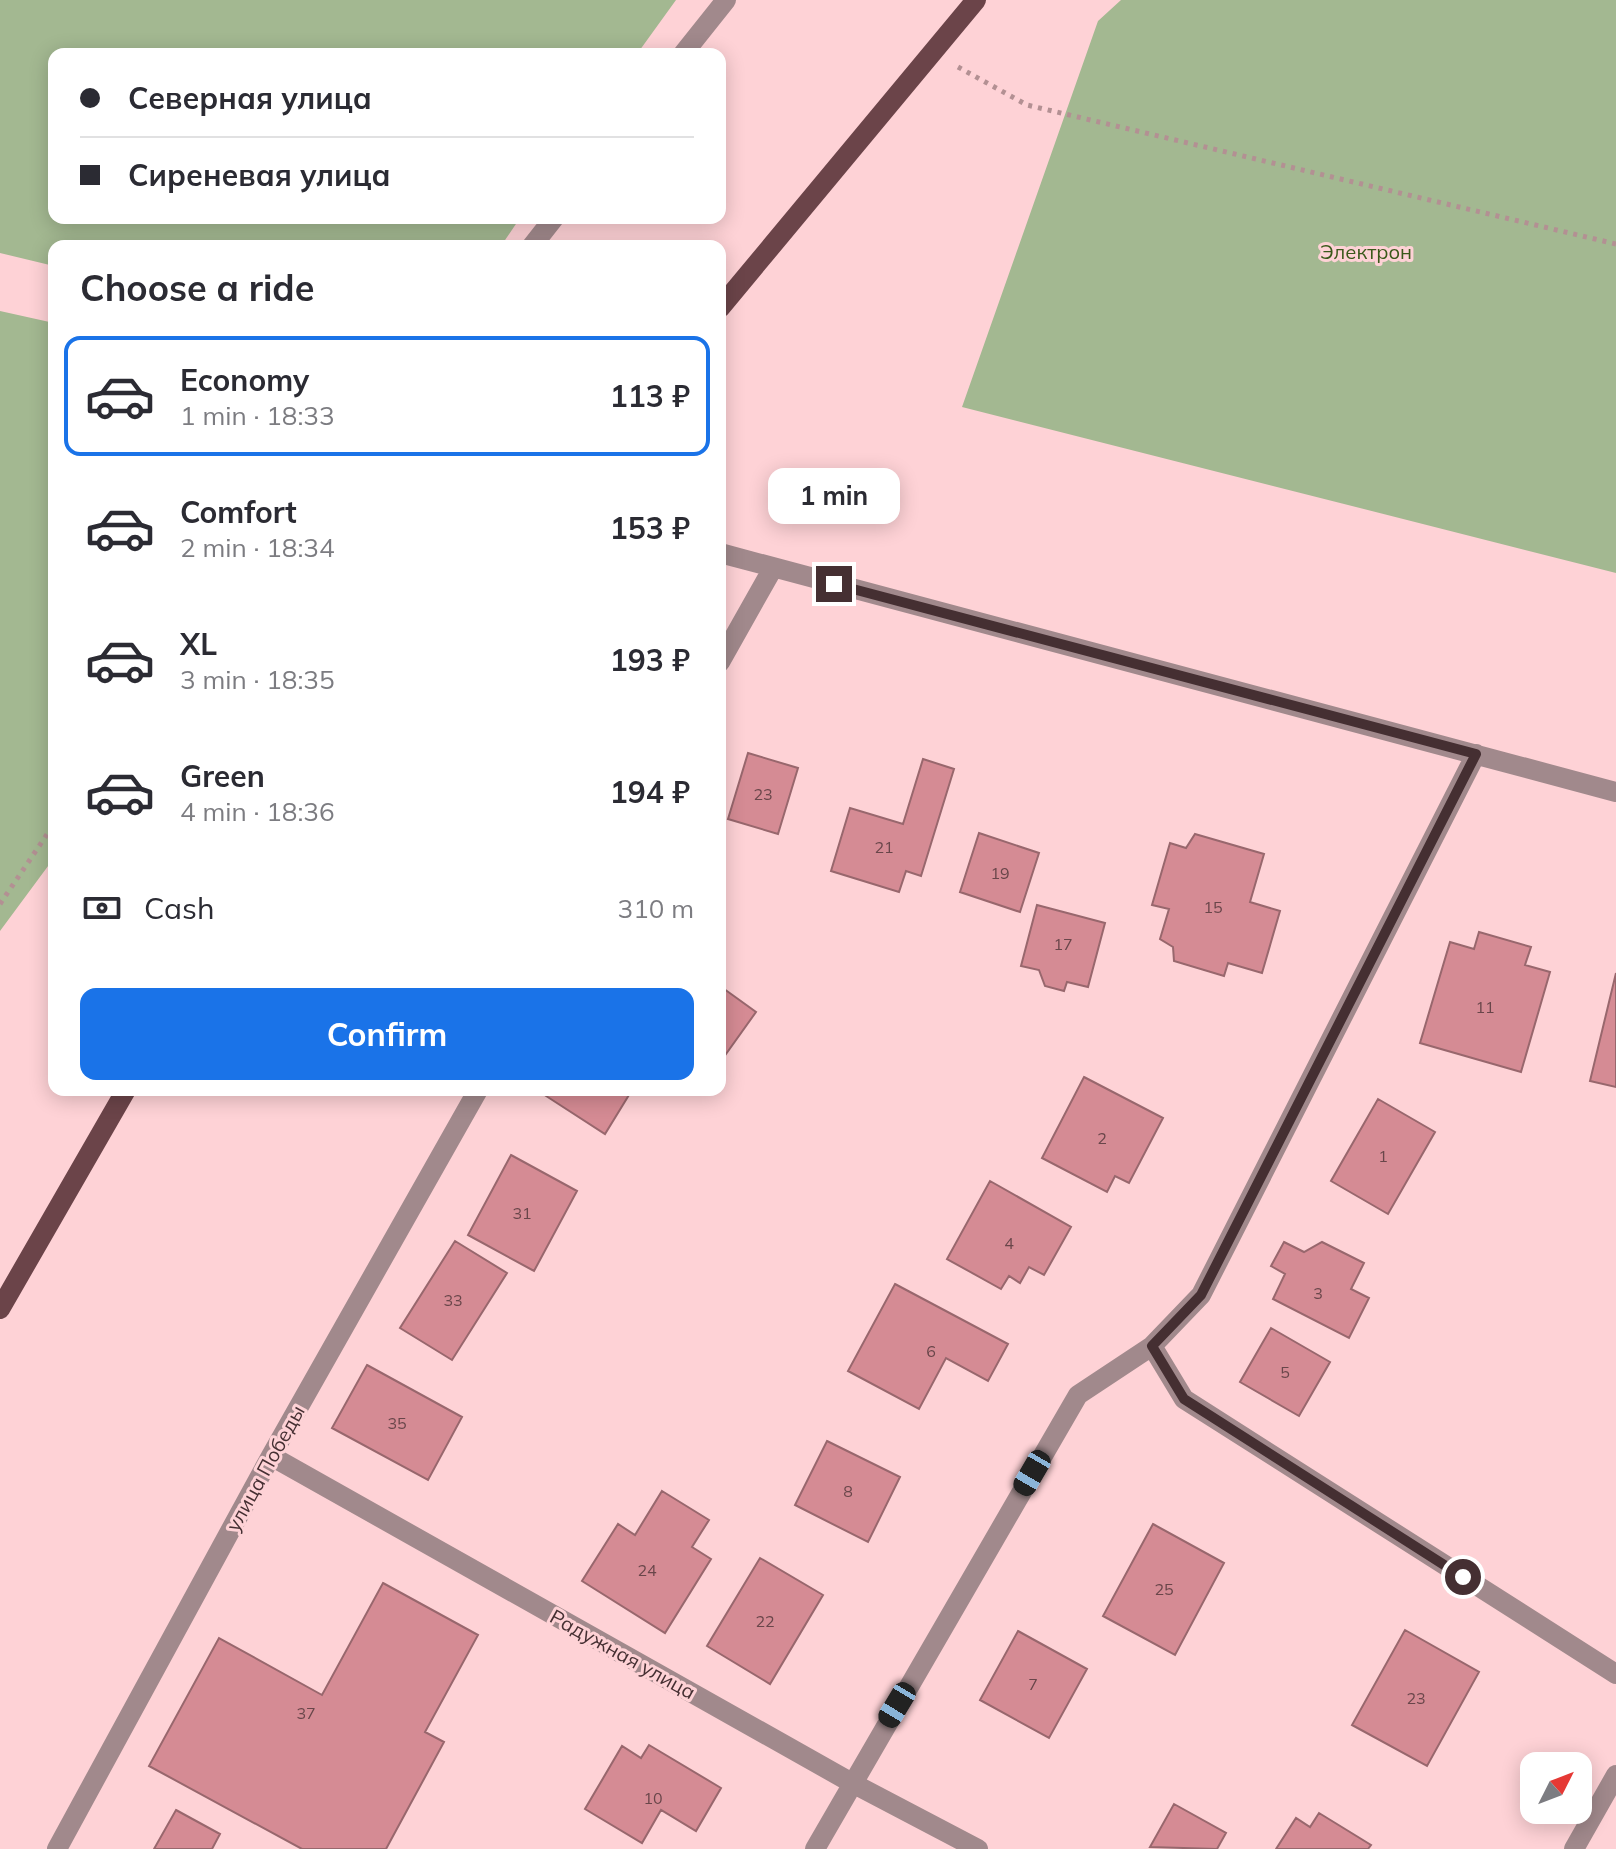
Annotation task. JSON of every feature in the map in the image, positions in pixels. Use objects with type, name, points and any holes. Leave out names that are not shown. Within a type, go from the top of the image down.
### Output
[{"type":"main road","points":[[726,301],[976,0]]},
{"type":"main road","points":[[0,1309],[123,1096]]},
{"type":"street","points":[[688,48],[726,0]]},
{"type":"street","points":[[537,240],[549,224]]},
{"type":"street","points":[[726,555],[1616,792]]},
{"type":"street","points":[[726,651],[773,568]]},
{"type":"street","points":[[815,1849],[1078,1395],[1152,1346],[1201,1295],[1476,754]]},
{"type":"street","name":"улица Победы","points":[[57,1849],[271,1456],[475,1096]]},
{"type":"street","points":[[1152,1346],[1184,1399],[1616,1674]]},
{"type":"street","name":"Радужная улица","points":[[271,1456],[852,1783],[978,1849]]},
{"type":"street","points":[[1574,1849],[1616,1775]]},
{"type":"path","points":[[932,53],[1027,105],[1616,244]]},
{"type":"path","points":[[0,904],[48,833]]},
{"type":"green space","points":[[0,0],[676,0],[641,48],[48,48],[48,224],[516,224],[505,240],[48,240],[48,265],[0,253]]},
{"type":"green space","name":"Электрон","points":[[1121,0],[1616,0],[1616,573],[962,407],[1098,21]]},
{"type":"green space","points":[[0,311],[48,322],[48,866],[0,931]]},
{"type":"building","points":[[748,753],[798,768],[778,834],[728,819]]},
{"type":"building","points":[[923,759],[954,769],[921,876],[906,871],[899,892],[831,871],[850,808],[903,824]]},
{"type":"building","points":[[979,833],[1039,853],[1020,912],[960,892]]},
{"type":"building","points":[[1195,834],[1264,854],[1250,902],[1280,911],[1262,973],[1228,963],[1224,976],[1174,961],[1173,947],[1160,939],[1169,909],[1152,905],[1170,843],[1186,848]]},
{"type":"building","points":[[1037,905],[1105,923],[1088,987],[1067,982],[1064,991],[1045,986],[1039,970],[1021,966]]},
{"type":"building","points":[[1479,932],[1531,947],[1525,965],[1550,972],[1521,1072],[1420,1043],[1450,942],[1474,949]]},
{"type":"building","points":[[1616,973],[1616,1087],[1590,1081]]},
{"type":"building","points":[[726,990],[756,1012],[726,1054]]},
{"type":"building","points":[[1084,1077],[1163,1118],[1129,1183],[1115,1176],[1107,1192],[1042,1158]]},
{"type":"building","points":[[546,1096],[628,1096],[605,1134]]},
{"type":"building","points":[[1378,1099],[1435,1132],[1388,1214],[1331,1181]]},
{"type":"building","points":[[511,1155],[577,1191],[534,1271],[468,1235]]},
{"type":"building","points":[[990,1181],[1071,1227],[1044,1275],[1029,1267],[1020,1283],[1009,1276],[1001,1289],[947,1259]]},
{"type":"building","points":[[455,1241],[507,1273],[452,1360],[400,1328]]},
{"type":"building","points":[[1284,1242],[1304,1252],[1322,1242],[1364,1263],[1351,1289],[1369,1298],[1349,1338],[1273,1299],[1285,1274],[1271,1266]]},
{"type":"building","points":[[895,1284],[1008,1344],[988,1381],[946,1358],[919,1409],[848,1371]]},
{"type":"building","points":[[1271,1328],[1330,1362],[1299,1416],[1240,1382]]},
{"type":"building","points":[[367,1365],[462,1417],[428,1480],[332,1428]]},
{"type":"building","points":[[827,1441],[900,1477],[868,1542],[795,1505]]},
{"type":"building","points":[[662,1491],[709,1520],[692,1547],[711,1559],[665,1633],[582,1581],[618,1524],[635,1535]]},
{"type":"building","points":[[1153,1524],[1224,1563],[1175,1655],[1103,1616]]},
{"type":"building","points":[[760,1558],[823,1595],[770,1684],[707,1646]]},
{"type":"building","points":[[383,1583],[478,1635],[425,1732],[444,1742],[386,1849],[302,1849],[149,1766],[219,1638],[322,1695]]},
{"type":"building","points":[[1405,1630],[1479,1672],[1427,1766],[1352,1725]]},
{"type":"building","points":[[1018,1631],[1087,1669],[1049,1738],[980,1700]]},
{"type":"building","points":[[649,1745],[721,1788],[696,1831],[661,1810],[642,1843],[585,1809],[622,1746],[641,1758]]},
{"type":"building","points":[[1174,1804],[1226,1833],[1217,1849],[1150,1847]]},
{"type":"building","points":[[176,1810],[220,1834],[212,1849],[154,1849]]},
{"type":"building","points":[[1319,1813],[1371,1845],[1368,1849],[1276,1849],[1296,1818],[1310,1827]]},
{"type":"route","points":[[834,584],[1476,754],[1201,1295],[1152,1346],[1184,1399],[1463,1577]]}]
